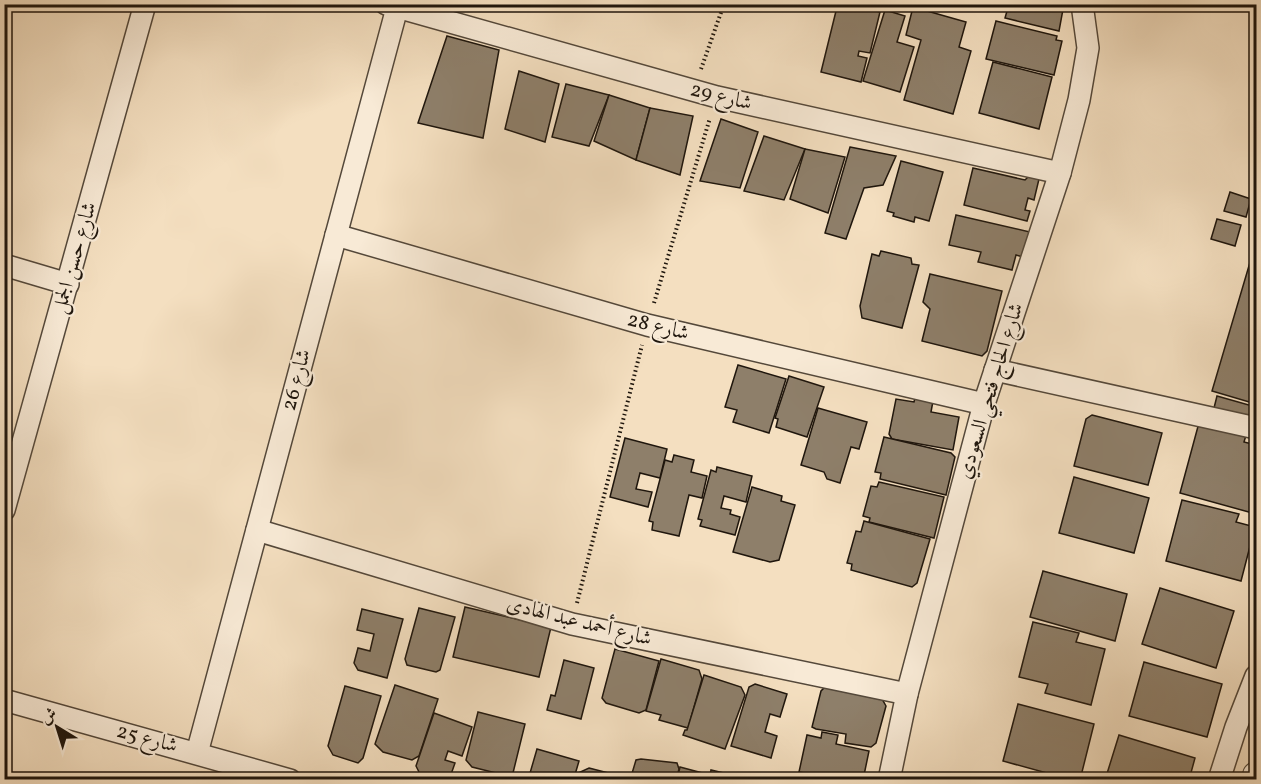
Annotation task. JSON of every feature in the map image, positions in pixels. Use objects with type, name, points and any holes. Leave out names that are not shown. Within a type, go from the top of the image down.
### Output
[{"type":"street","name":"شارع حسن الجمل","points":[[6,502],[145,4]]},
{"type":"street","name":"شارع الحاج فتحي السعودي","points":[[889,780],[907,694],[984,404],[1060,173],[1079,100],[1089,48],[1082,4]]},
{"type":"street","name":"شارع 29","points":[[392,6],[717,97],[1060,173]]},
{"type":"street","name":"شارع 26","points":[[197,753],[336,235],[392,6]]},
{"type":"street","name":"شارع 28","points":[[336,235],[647,325],[984,404]]},
{"type":"street","points":[[4,265],[68,284]]},
{"type":"street","points":[[995,370],[1257,428]]},
{"type":"street","name":"شارع أحمد عبد الهادى","points":[[257,530],[572,624],[907,694]]},
{"type":"street","points":[[1219,780],[1236,727],[1257,676]]},
{"type":"street","name":"شارع 25","points":[[4,700],[290,780]]},
{"type":"street","points":[[1255,780],[1257,775]]},
{"type":"path","points":[[694,90],[724,4]]},
{"type":"path","points":[[572,624],[647,325],[717,97]]},
{"type":"building","points":[[840,4],[880,12],[870,53],[859,51],[858,56],[867,58],[861,82],[821,72],[837,7]]},
{"type":"building","points":[[950,4],[971,4],[969,10]]},
{"type":"building","points":[[1009,4],[1064,4],[1059,31],[1005,18]]},
{"type":"building","points":[[913,7],[966,22],[959,47],[971,51],[953,114],[904,100],[921,40],[906,35]]},
{"type":"building","points":[[885,10],[905,16],[897,42],[914,47],[900,92],[863,81]]},
{"type":"building","points":[[996,21],[1057,36],[1056,40],[1062,41],[1054,75],[986,59]]},
{"type":"building","points":[[447,36],[499,50],[483,138],[418,123]]},
{"type":"building","points":[[993,62],[1052,77],[1039,129],[979,113]]},
{"type":"building","points":[[519,71],[559,84],[545,142],[505,129]]},
{"type":"building","points":[[566,84],[609,95],[589,146],[552,137]]},
{"type":"building","points":[[609,95],[650,108],[636,160],[594,141]]},
{"type":"building","points":[[650,108],[693,116],[680,175],[636,160]]},
{"type":"building","points":[[721,119],[758,132],[740,188],[700,181]]},
{"type":"building","points":[[764,136],[805,149],[784,200],[744,191]]},
{"type":"building","points":[[850,147],[896,156],[883,185],[864,188],[846,239],[825,233]]},
{"type":"building","points":[[805,149],[845,157],[828,213],[790,199]]},
{"type":"building","points":[[901,161],[943,172],[929,221],[915,217],[914,222],[893,216],[894,213],[887,211]]},
{"type":"building","points":[[973,168],[1025,180],[1029,176],[1039,179],[1034,200],[1028,198],[1025,210],[1030,211],[1027,221],[964,205]]},
{"type":"building","points":[[1230,192],[1251,199],[1246,217],[1224,211]]},
{"type":"building","points":[[956,215],[1030,232],[1023,257],[1016,255],[1012,270],[978,262],[981,252],[949,245]]},
{"type":"building","points":[[1217,219],[1241,225],[1235,246],[1211,239]]},
{"type":"building","points":[[1256,242],[1256,404],[1212,391]]},
{"type":"building","points":[[881,251],[911,258],[912,264],[919,265],[902,328],[862,318],[860,306],[872,254],[879,256]]},
{"type":"building","points":[[930,274],[1002,291],[987,351],[982,356],[922,341],[930,309],[923,302]]},
{"type":"building","points":[[738,365],[786,379],[769,433],[733,422],[737,410],[725,407]]},
{"type":"building","points":[[789,376],[824,387],[807,437],[776,427],[778,419],[775,418]]},
{"type":"building","points":[[1217,396],[1256,407],[1256,419],[1214,408]]},
{"type":"building","points":[[915,398],[933,401],[931,412],[959,417],[953,450],[892,439],[889,434],[896,399],[914,402]]},
{"type":"building","points":[[818,408],[867,422],[859,449],[851,447],[840,483],[827,479],[824,472],[801,465]]},
{"type":"building","points":[[1092,415],[1162,433],[1148,485],[1074,466],[1086,419]]},
{"type":"building","points":[[1200,419],[1247,432],[1244,442],[1256,445],[1256,514],[1180,493]]},
{"type":"building","points":[[884,437],[951,453],[955,457],[946,495],[880,479],[881,473],[875,472]]},
{"type":"building","points":[[625,438],[667,449],[660,478],[640,473],[636,489],[652,492],[648,507],[610,497]]},
{"type":"building","points":[[674,455],[694,460],[691,472],[707,476],[702,498],[689,495],[679,536],[652,530],[653,522],[649,521],[665,460],[672,462]]},
{"type":"building","points":[[717,467],[752,476],[746,502],[724,496],[721,508],[731,510],[730,514],[740,517],[735,535],[700,526],[702,520],[698,519],[711,470],[716,472]]},
{"type":"building","points":[[1074,477],[1149,498],[1134,553],[1059,533]]},
{"type":"building","points":[[879,482],[944,497],[934,538],[869,522],[870,518],[863,516],[871,486],[877,487]]},
{"type":"building","points":[[752,487],[782,496],[781,501],[795,505],[779,560],[770,562],[733,552]]},
{"type":"building","points":[[1182,500],[1239,514],[1236,522],[1255,527],[1241,581],[1166,561]]},
{"type":"building","points":[[864,521],[930,539],[917,583],[912,587],[851,570],[852,564],[847,563],[856,531],[861,532]]},
{"type":"building","points":[[1043,571],[1127,594],[1115,641],[1030,617]]},
{"type":"building","points":[[1160,588],[1234,611],[1216,668],[1142,644]]},
{"type":"building","points":[[465,607],[551,627],[539,677],[453,657]]},
{"type":"building","points":[[419,608],[455,617],[440,670],[436,672],[407,665],[405,659]]},
{"type":"building","points":[[362,609],[403,619],[387,678],[358,670],[354,663],[358,648],[370,651],[374,634],[357,630]]},
{"type":"building","points":[[1033,622],[1079,633],[1076,642],[1105,649],[1091,705],[1045,693],[1048,684],[1019,677]]},
{"type":"building","points":[[615,649],[659,661],[646,710],[639,713],[606,703],[602,698]]},
{"type":"building","points":[[661,659],[699,670],[702,679],[688,728],[659,720],[661,715],[646,711]]},
{"type":"building","points":[[564,660],[594,668],[581,719],[547,710],[551,695],[555,696]]},
{"type":"building","points":[[1144,662],[1222,684],[1207,737],[1129,716]]},
{"type":"building","points":[[704,675],[741,687],[745,695],[725,749],[683,735],[687,730]]},
{"type":"building","points":[[755,684],[787,694],[780,717],[770,714],[765,732],[777,736],[771,758],[731,746],[749,687]]},
{"type":"building","points":[[395,685],[438,699],[419,756],[412,760],[383,752],[375,744]]},
{"type":"building","points":[[345,686],[381,696],[363,758],[358,763],[333,755],[328,746]]},
{"type":"building","points":[[825,687],[882,699],[886,706],[876,743],[871,747],[845,743],[846,734],[812,727],[821,691]]},
{"type":"building","points":[[1018,704],[1094,724],[1080,780],[1072,780],[1003,761]]},
{"type":"building","points":[[478,712],[525,724],[512,777],[472,767],[466,760]]},
{"type":"building","points":[[434,713],[472,727],[462,756],[448,751],[445,760],[455,763],[449,780],[432,780],[421,776],[416,766]]},
{"type":"building","points":[[822,732],[838,735],[836,744],[869,751],[863,780],[804,780],[805,773],[799,772],[807,735],[821,738]]},
{"type":"building","points":[[1119,735],[1195,758],[1189,780],[1105,780]]},
{"type":"building","points":[[537,749],[579,761],[574,778],[557,773],[555,780],[528,780]]},
{"type":"building","points":[[636,760],[677,763],[679,769],[676,780],[630,780]]},
{"type":"building","points":[[680,767],[710,775],[711,770],[724,773],[722,780],[677,780]]},
{"type":"building","points":[[589,768],[624,777],[623,780],[574,780],[578,773]]}]
